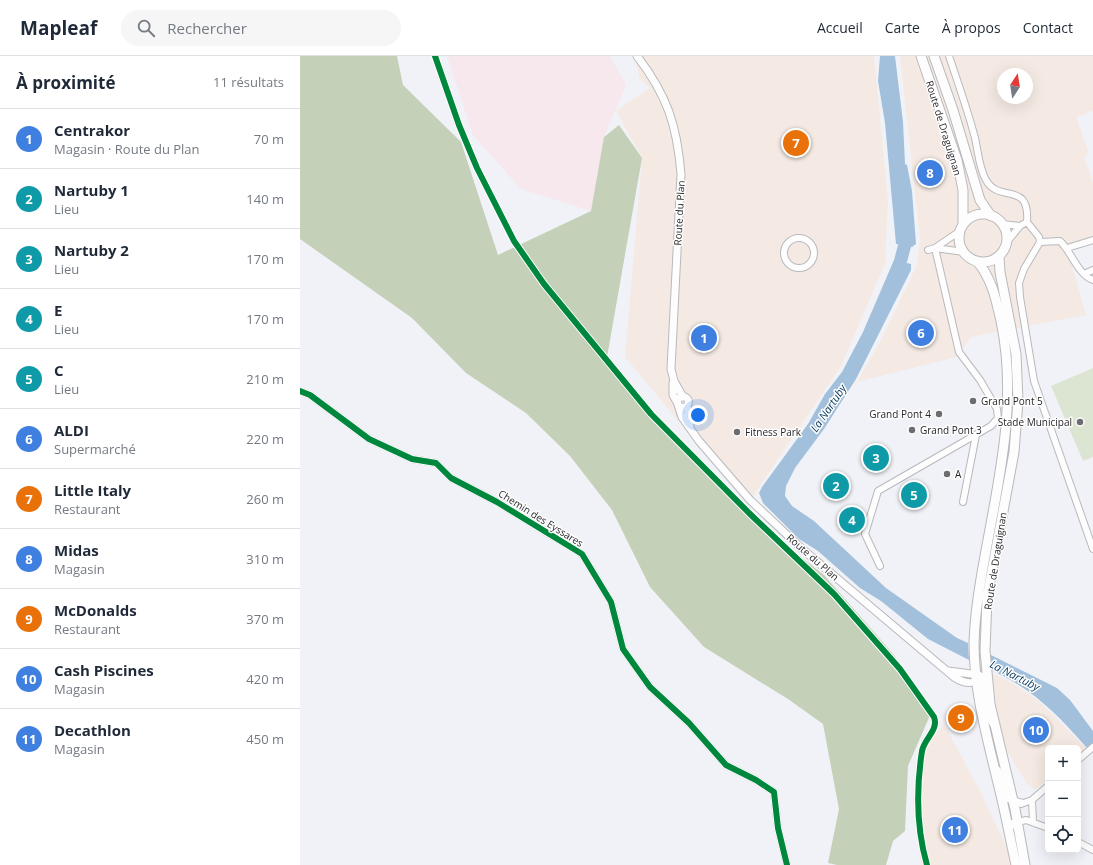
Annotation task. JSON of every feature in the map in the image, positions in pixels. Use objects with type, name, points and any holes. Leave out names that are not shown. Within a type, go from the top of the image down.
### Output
[{"type":"main road","name":"Route de Draguignan","points":[[922,56],[957,160],[963,190],[962,228]]},
{"type":"main road","name":"Route de Draguignan","points":[[934,56],[953,110],[980,200],[991,216]]},
{"type":"main road","points":[[976,215],[991,216],[1002,224],[1006,233],[1006,243],[999,256],[992,260],[977,261],[964,252],[959,238],[962,228],[976,215]]},
{"type":"main road","name":"Route de Draguignan","points":[[999,256],[1000,272],[1016,354],[1018,407],[1014,452],[988,598],[985,651],[981,676],[992,758],[1016,865]]},
{"type":"main road","name":"Route de Draguignan","points":[[977,261],[983,268],[993,288],[997,305],[1006,354],[1008,401],[1003,458],[978,597],[974,644],[975,663],[981,676],[1014,805],[1025,865]]},
{"type":"street","name":"Route du Plan","points":[[637,56],[660,88],[668,106],[679,145],[681,174],[671,347],[674,381],[673,395],[678,404],[682,417],[714,460],[801,548],[948,671],[981,676]]},
{"type":"street","points":[[949,56],[975,136],[986,179],[991,186],[1000,191],[1017,195],[1024,200],[1028,208],[1027,222],[1039,237],[1040,242],[1024,269],[1019,283],[1020,298],[1028,337],[1034,381],[1093,549]]},
{"type":"street","points":[[1006,243],[1020,226],[1027,222]]},
{"type":"street","points":[[1002,224],[1020,226]]},
{"type":"street","points":[[928,250],[935,248],[962,228]]},
{"type":"street","points":[[804,238],[813,247],[813,260],[804,267],[794,267],[786,260],[784,255],[785,247],[793,239],[804,238]]},
{"type":"street","points":[[1067,248],[1093,240]]},
{"type":"street","points":[[1040,242],[1060,241],[1067,248],[1084,274],[1093,280]]},
{"type":"street","points":[[935,248],[964,252]]},
{"type":"street","points":[[880,566],[865,534],[878,491],[991,426],[998,418],[997,409],[980,380],[959,352],[935,248]]},
{"type":"street","points":[[1084,274],[1093,270]]},
{"type":"street","name":"Route du Plan","points":[[674,381],[683,397]]},
{"type":"street","name":"Chemin des Eyssares","points":[[300,392],[310,395],[369,439],[412,459],[436,463],[451,478],[497,502],[582,554],[611,602],[623,649],[650,688],[688,723],[726,765],[756,780],[774,792],[778,828],[787,865]]},
{"type":"street","points":[[683,397],[689,400],[687,406],[682,408],[678,404],[679,399],[683,397]]},
{"type":"street","name":"Route du Plan","points":[[687,406],[691,430]]},
{"type":"street","points":[[964,502],[976,435]]},
{"type":"street","points":[[1081,757],[1093,747]]},
{"type":"street","points":[[992,758],[1001,776],[1006,796],[1014,805],[1032,800],[1045,789]]},
{"type":"street","points":[[1032,800],[1033,821]]},
{"type":"street","points":[[1008,831],[1011,826],[1017,822],[1033,821],[1045,827]]},
{"type":"street","points":[[1081,844],[1093,850]]},
{"type":"shaded area","points":[[447,56],[610,56],[626,85],[604,137],[591,211],[521,189],[473,135]]},
{"type":"shaded area","points":[[636,56],[874,56],[888,200],[885,264],[841,366],[753,496],[686,430],[625,357],[642,158],[616,111],[650,88],[639,78]]},
{"type":"shaded area","points":[[900,56],[1093,56],[1093,111],[1076,117],[1089,153],[1084,157],[1093,183],[1093,241],[1068,251],[1086,315],[971,337],[957,357],[857,382],[882,338],[916,267],[920,239]]},
{"type":"shaded area","points":[[992,673],[1014,684],[1040,702],[1087,749],[1081,754],[1081,745],[1045,745],[1045,782],[1035,790],[1027,784],[1004,746],[997,716]]},
{"type":"shaded area","points":[[944,724],[981,793],[1008,850],[1010,865],[921,865],[913,798],[918,756]]},
{"type":"green space","points":[[300,56],[397,56],[403,85],[461,142],[498,255],[591,211],[604,137],[619,125],[642,158],[606,363],[739,508],[824,575],[894,655],[931,713],[908,766],[905,831],[893,841],[886,865],[837,865],[828,863],[839,809],[823,724],[788,699],[704,647],[650,587],[612,510],[570,456],[526,413],[466,373],[412,318],[300,239]]},
{"type":"green space","name":"Stade Municipal","points":[[1093,368],[1093,457],[1083,461],[1051,386]]},
{"type":"water","points":[[880,56],[895,56],[903,122],[905,164],[907,165],[912,191],[916,244],[912,247],[896,244],[885,123],[878,81]]},
{"type":"water","points":[[894,260],[911,264],[911,270],[856,379],[824,429],[795,468],[786,486],[785,496],[792,506],[814,521],[886,588],[957,638],[968,643],[969,660],[928,639],[881,601],[860,588],[818,551],[799,539],[763,503],[759,493],[808,424],[825,394],[842,372],[863,332]]},
{"type":"water","points":[[991,655],[1057,688],[1070,700],[1093,731],[1093,743],[1087,748],[1044,703],[1020,685],[991,670]]},
{"type":"waterway","name":"La Nartuby","points":[[896,278],[905,244],[904,229]]},
{"type":"cycle path","points":[[435,56],[459,125],[477,168],[514,241],[544,284],[651,414],[749,513],[834,594],[900,669],[934,717],[935,726],[922,751],[918,794],[919,823],[923,851],[927,865]]},
{"type":"cycle path","points":[[300,391],[310,395],[369,439],[412,459],[436,463],[451,478],[497,502],[582,554],[611,602],[623,649],[650,687],[689,723],[726,765],[756,780],[774,792],[778,828],[787,865]]},
{"type":"place","name":"Little Italy","points":[[796,143]]},
{"type":"place","name":"Midas","points":[[930,173]]},
{"type":"place","name":"ALDI","points":[[921,333]]},
{"type":"place","name":"Centrakor","points":[[704,338]]},
{"type":"place","name":"Grand Pont 5","points":[[973,401]]},
{"type":"place","name":"Grand Pont 4","points":[[939,414]]},
{"type":"place","name":"Stade Municipal","points":[[1080,422]]},
{"type":"place","name":"Grand Pont 3","points":[[912,430]]},
{"type":"place","name":"Fitness Park","points":[[737,432]]},
{"type":"place","name":"Nartuby 2","points":[[876,458]]},
{"type":"place","name":"A","points":[[947,474]]},
{"type":"place","name":"Nartuby 1","points":[[836,486]]},
{"type":"place","name":"C","points":[[914,495]]},
{"type":"place","name":"E","points":[[852,520]]},
{"type":"place","name":"McDonalds","points":[[961,718]]},
{"type":"place","name":"Cash Piscines","points":[[1036,730]]},
{"type":"place","name":"Decathlon","points":[[955,830]]}]
